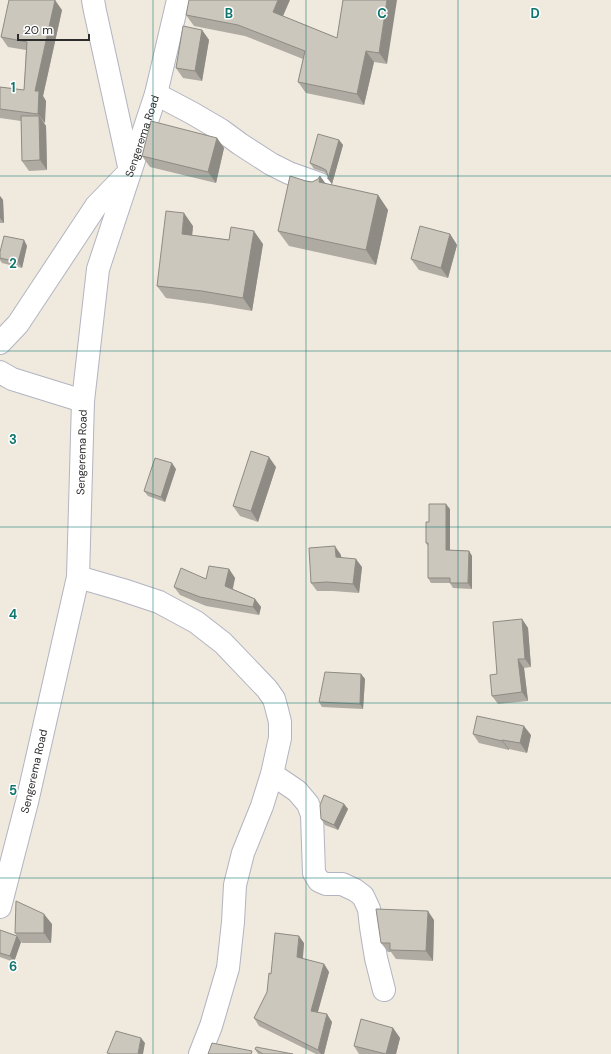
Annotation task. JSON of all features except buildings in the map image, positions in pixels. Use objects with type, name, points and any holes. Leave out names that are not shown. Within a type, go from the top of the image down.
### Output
[{"type":"street","points":[[0,343],[18,324],[96,206],[130,171],[93,0]]},
{"type":"street","name":"Sengerema Road","points":[[0,907],[27,802],[78,577],[83,401],[98,269],[156,94],[178,0]]},
{"type":"street","points":[[156,94],[221,130],[271,164],[289,173],[320,184]]},
{"type":"street","points":[[0,372],[12,379],[83,401]]},
{"type":"street","points":[[78,577],[159,602],[196,622],[223,643],[267,689],[274,699],[280,722],[280,738],[272,774],[262,806],[243,853],[234,885],[233,922],[228,968],[211,1026],[200,1054]]},
{"type":"street","points":[[272,774],[298,791],[308,804],[312,814],[314,873],[319,881],[326,884],[342,884],[355,890],[363,896],[369,909],[374,943],[384,990]]}]
